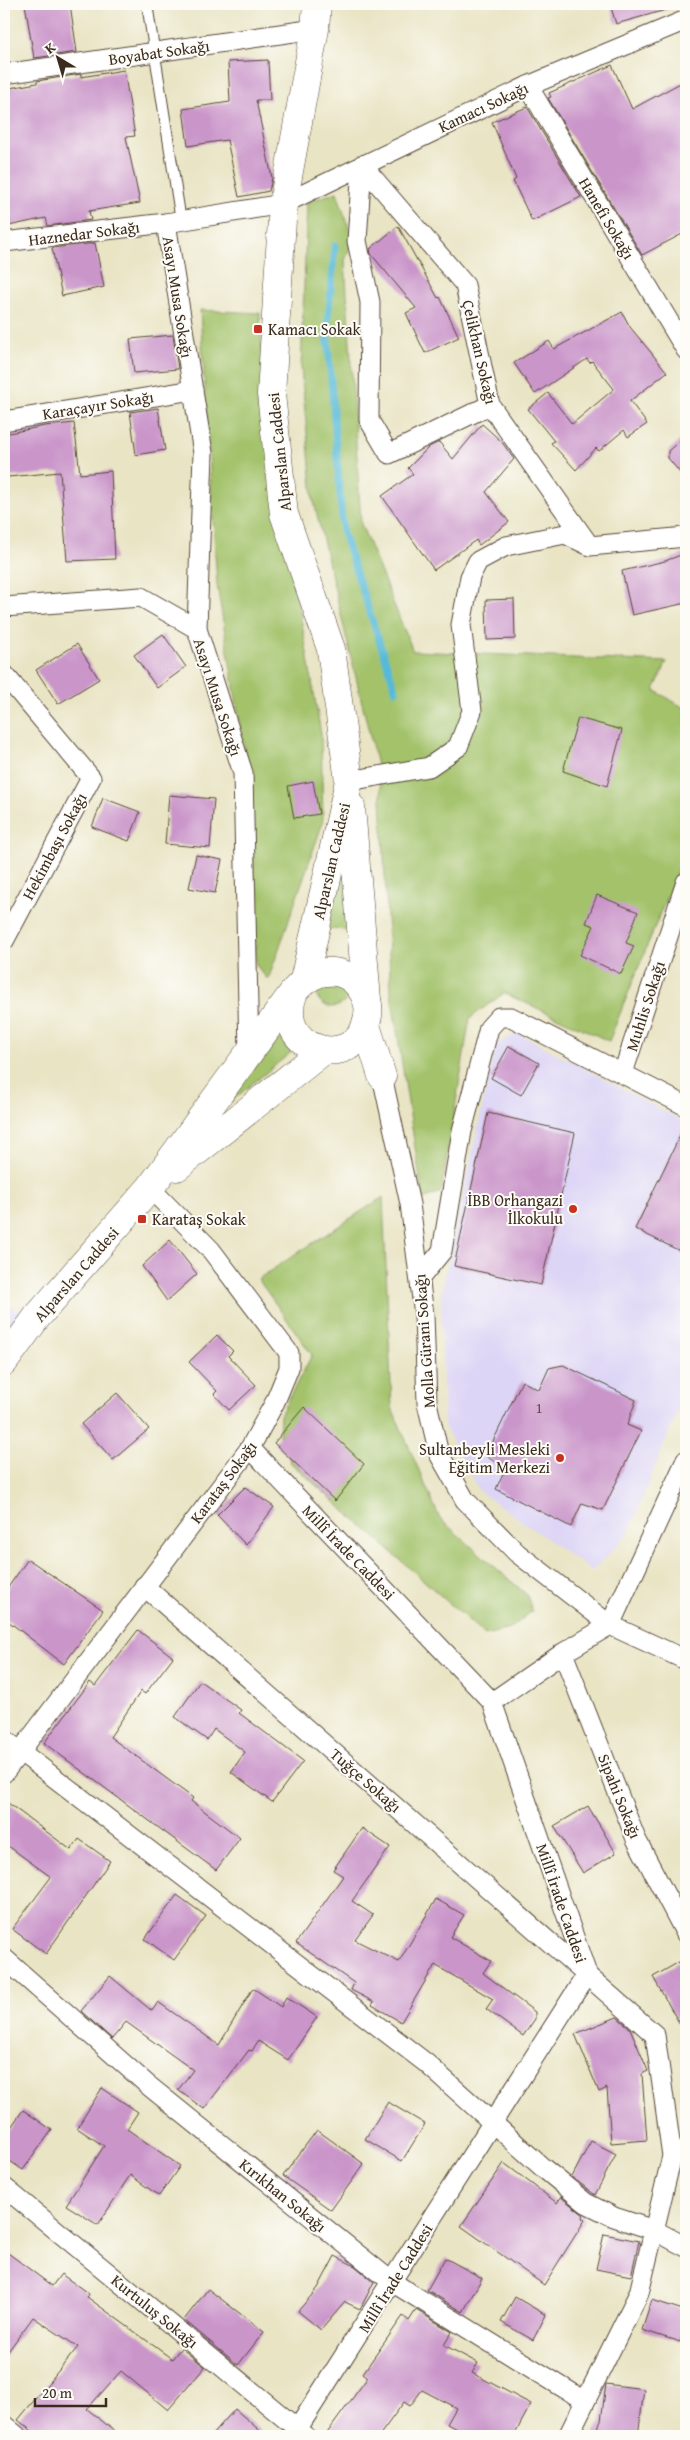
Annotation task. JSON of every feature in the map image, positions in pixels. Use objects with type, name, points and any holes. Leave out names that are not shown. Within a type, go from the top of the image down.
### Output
[{"type":"street","name":"Boyabat Sokağı","points":[[4,74],[155,53],[316,16]]},
{"type":"street","name":"Alparslan Caddesi","points":[[299,985],[349,780],[331,649],[284,514],[271,394],[284,204],[316,16]]},
{"type":"street","name":"Kamacı Sokağı","points":[[284,204],[528,86],[684,17]]},
{"type":"street","name":"Hanefi Sokağı","points":[[528,86],[686,350]]},
{"type":"street","name":"Çelikhan Sokağı","points":[[362,165],[465,285],[490,405],[590,546]]},
{"type":"street","points":[[362,165],[357,241],[370,302],[369,420],[389,454],[490,405]]},
{"type":"street","name":"Haznedar Sokağı","points":[[4,242],[174,222],[284,204]]},
{"type":"street","name":"Asayı Musa Sokağı","points":[[174,222],[193,390],[203,453],[197,629],[243,773],[249,1053]]},
{"type":"street","name":"Karaçayır Sokağı","points":[[4,420],[193,390]]},
{"type":"street","points":[[150,1188],[330,1050],[349,1045],[359,1037],[366,1013],[349,780],[429,767],[458,747],[472,711],[461,625],[470,577],[478,561],[506,546],[565,534],[590,546],[686,537]]},
{"type":"street","points":[[4,607],[141,597],[197,629]]},
{"type":"street","name":"Hekimbaşı Sokağı","points":[[4,674],[91,778],[4,941]]},
{"type":"street","name":"Muhlis Sokağı","points":[[623,1073],[686,882]]},
{"type":"street","points":[[150,1188],[299,985],[315,974],[327,971],[341,973],[352,979],[361,988],[382,1076]]},
{"type":"street","points":[[299,985],[290,1002],[289,1016],[292,1028],[300,1039],[311,1047],[330,1050],[382,1076]]},
{"type":"street","points":[[420,1278],[442,1251],[462,1131],[489,1028],[499,1017],[511,1017],[686,1106]]},
{"type":"street","name":"Molla Gürani Sokağı","points":[[382,1076],[410,1204],[424,1315],[427,1403],[439,1454],[465,1500],[511,1546],[610,1625],[686,1660]]},
{"type":"street","name":"Alparslan Caddesi","points":[[4,1362],[37,1318],[150,1188]]},
{"type":"street","name":"Karataş Sokağı","points":[[4,1773],[250,1448],[289,1368],[289,1353],[211,1250],[150,1188]]},
{"type":"street","name":"Millî İrade Caddesi","points":[[250,1448],[492,1702],[587,1974],[392,2282],[299,2434]]},
{"type":"street","points":[[492,1702],[563,1653],[610,1625],[686,1460]]},
{"type":"street","name":"Tuğçe Sokağı","points":[[144,1586],[655,2035],[672,2156],[639,2293],[568,2436]]},
{"type":"street","name":"Sipahi Sokağı","points":[[563,1653],[636,1839],[686,1934]]},
{"type":"street","points":[[4,1739],[426,2063],[492,2124],[586,2203],[614,2217],[654,2230],[686,2247]]},
{"type":"street","name":"Kırıkhan Sokağı","points":[[4,1958],[149,2086],[392,2282],[585,2401]]},
{"type":"street","name":"Kurtuluş Sokağı","points":[[4,2187],[299,2434]]},
{"type":"street","points":[[4,2424],[17,2436]]},
{"type":"lane","points":[[147,4],[155,53],[174,222]]},
{"type":"shaded area","name":"İBB Orhangazi İlkokulu","points":[[518,1033],[686,1123],[686,1390],[628,1534],[592,1571],[479,1491],[444,1425],[441,1295],[496,1044]]},
{"type":"shaded area","points":[[4,1299],[20,1314],[4,1335]]},
{"type":"green space","points":[[337,192],[353,241],[345,260],[361,524],[413,651],[667,662],[654,690],[686,709],[686,849],[609,1041],[504,993],[470,1018],[441,1192],[423,1199],[391,993],[380,778],[313,498],[301,368],[307,202]]},
{"type":"green space","points":[[200,310],[260,313],[263,368],[280,496],[321,734],[323,822],[268,980],[256,965],[250,784],[217,585]]},
{"type":"green space","points":[[350,813],[361,930],[320,929]]},
{"type":"green space","points":[[321,975],[352,993],[338,1006],[324,1005],[316,993]]},
{"type":"green space","points":[[274,1017],[300,1045],[175,1147]]},
{"type":"green space","points":[[383,1197],[392,1408],[440,1519],[527,1595],[532,1611],[510,1629],[485,1635],[291,1463],[279,1437],[280,1415],[312,1355],[258,1279]]},
{"type":"building","points":[[25,4],[70,4],[77,52],[34,58]]},
{"type":"building","points":[[610,4],[668,4],[669,9],[616,24]]},
{"type":"building","points":[[268,60],[270,100],[256,100],[272,178],[269,191],[239,197],[227,140],[188,146],[183,109],[230,102],[228,62]]},
{"type":"building","points":[[612,65],[632,109],[686,80],[686,232],[642,255],[548,98],[551,97],[549,93]]},
{"type":"building","points":[[124,70],[135,136],[126,137],[140,203],[89,211],[91,220],[48,226],[46,218],[4,227],[4,89],[37,83],[37,81],[81,74],[81,77]]},
{"type":"building","points":[[527,107],[581,197],[532,221],[513,181],[516,179],[492,122]]},
{"type":"building","points":[[398,226],[438,298],[440,297],[459,337],[425,353],[406,313],[416,308],[371,254],[370,249]]},
{"type":"building","points":[[95,243],[104,287],[62,296],[52,248]]},
{"type":"building","points":[[622,312],[630,327],[667,372],[630,401],[647,424],[628,437],[624,430],[599,451],[596,448],[576,470],[551,443],[554,441],[528,409],[548,393],[572,424],[614,389],[592,361],[590,363],[587,359],[535,394],[514,363],[549,341],[554,349]]},
{"type":"building","points":[[173,335],[178,369],[134,373],[130,339]]},
{"type":"building","points":[[158,408],[165,450],[136,455],[130,412]]},
{"type":"building","points":[[74,423],[80,474],[111,471],[115,559],[67,561],[60,472],[8,477],[4,454],[4,434],[45,426]]},
{"type":"building","points":[[482,424],[501,441],[514,459],[486,492],[509,522],[479,545],[476,540],[434,570],[382,496],[413,474],[408,468],[429,447],[439,442],[453,459]]},
{"type":"building","points":[[686,435],[686,480],[668,458],[668,451]]},
{"type":"building","points":[[686,553],[686,603],[632,615],[622,571],[665,561]]},
{"type":"building","points":[[514,599],[515,639],[487,640],[486,600]]},
{"type":"building","points":[[163,634],[186,667],[157,688],[134,655]]},
{"type":"building","points":[[77,644],[99,679],[58,704],[36,670]]},
{"type":"building","points":[[578,718],[622,730],[607,786],[563,771]]},
{"type":"building","points":[[313,781],[319,814],[294,818],[288,786]]},
{"type":"building","points":[[169,795],[214,799],[210,848],[165,844]]},
{"type":"building","points":[[103,798],[140,812],[129,841],[92,827]]},
{"type":"building","points":[[196,855],[222,860],[215,893],[189,888]]},
{"type":"building","points":[[597,895],[638,912],[626,943],[634,946],[621,974],[580,955],[594,926],[586,923]]},
{"type":"building","points":[[509,1046],[539,1063],[521,1095],[491,1078]]},
{"type":"building","points":[[488,1113],[575,1133],[541,1285],[454,1266]]},
{"type":"building","points":[[686,1123],[686,1254],[635,1229]]},
{"type":"building","points":[[170,1240],[197,1274],[167,1301],[142,1266]]},
{"type":"building","points":[[217,1335],[233,1351],[228,1356],[256,1385],[229,1410],[214,1394],[217,1391],[189,1362]]},
{"type":"building","points":[[563,1365],[636,1400],[627,1425],[641,1431],[603,1510],[582,1503],[571,1527],[496,1489],[505,1469],[486,1456],[522,1381],[539,1390],[549,1368]]},
{"type":"building","points":[[117,1393],[149,1429],[113,1460],[81,1424]]},
{"type":"building","points":[[304,1407],[364,1464],[335,1501],[274,1443]]},
{"type":"building","points":[[245,1487],[274,1507],[246,1545],[217,1515]]},
{"type":"building","points":[[28,1559],[103,1610],[64,1664],[4,1618],[4,1593]]},
{"type":"building","points":[[138,1630],[173,1657],[145,1694],[141,1691],[110,1737],[193,1798],[191,1801],[240,1838],[216,1870],[44,1743],[90,1682],[95,1686]]},
{"type":"building","points":[[200,1681],[241,1710],[239,1713],[303,1761],[272,1802],[231,1772],[245,1752],[214,1729],[207,1740],[175,1717]]},
{"type":"building","points":[[4,1800],[71,1850],[79,1839],[110,1861],[46,1954],[12,1929],[51,1877],[4,1843]]},
{"type":"building","points":[[588,1806],[616,1853],[583,1873],[554,1826]]},
{"type":"building","points":[[362,1828],[390,1847],[352,1901],[373,1915],[355,1940],[399,1962],[436,1899],[464,1915],[450,1937],[491,1961],[483,1973],[535,2012],[535,2019],[523,2036],[486,2009],[493,1999],[435,1965],[401,2022],[372,2005],[374,2002],[351,1990],[354,1983],[296,1943],[343,1876],[333,1870]]},
{"type":"building","points":[[177,1895],[206,1916],[174,1960],[145,1939]]},
{"type":"building","points":[[686,1958],[686,2035],[653,1977]]},
{"type":"building","points":[[110,1976],[152,2011],[158,2002],[219,2045],[253,1988],[281,2007],[286,1997],[317,2017],[288,2060],[258,2041],[252,2051],[249,2050],[204,2109],[178,2090],[193,2070],[126,2022],[112,2039],[81,2011]]},
{"type":"building","points":[[617,2017],[630,2028],[648,2071],[642,2074],[647,2140],[611,2143],[607,2088],[599,2092],[575,2034]]},
{"type":"building","points":[[102,2088],[138,2112],[127,2129],[180,2166],[159,2196],[130,2175],[98,2225],[66,2205],[104,2146],[77,2128]]},
{"type":"building","points":[[388,2102],[425,2124],[402,2161],[365,2139]]},
{"type":"building","points":[[23,2110],[52,2130],[23,2170],[4,2157],[4,2137]]},
{"type":"building","points":[[317,2130],[364,2164],[331,2210],[283,2176]]},
{"type":"building","points":[[591,2141],[616,2154],[595,2195],[572,2177]]},
{"type":"building","points":[[504,2163],[557,2203],[561,2197],[584,2215],[582,2218],[585,2220],[544,2285],[461,2226]]},
{"type":"building","points":[[604,2234],[639,2241],[631,2276],[596,2269]]},
{"type":"building","points":[[4,2250],[52,2286],[61,2274],[89,2294],[87,2297],[172,2359],[181,2348],[205,2367],[168,2410],[121,2371],[87,2409],[121,2436],[38,2436],[18,2420],[78,2347],[33,2317],[4,2357]]},
{"type":"building","points":[[335,2256],[355,2266],[374,2282],[360,2309],[345,2302],[321,2330],[298,2311],[318,2288]]},
{"type":"building","points":[[445,2258],[482,2278],[463,2312],[427,2290]]},
{"type":"building","points":[[208,2289],[264,2332],[238,2365],[184,2320]]},
{"type":"building","points":[[515,2297],[546,2315],[533,2340],[501,2322]]},
{"type":"building","points":[[652,2300],[686,2311],[686,2322],[680,2342],[642,2330]]},
{"type":"building","points":[[416,2310],[452,2332],[444,2345],[478,2363],[472,2373],[531,2404],[514,2436],[470,2436],[447,2424],[456,2408],[422,2390],[410,2406],[404,2402],[379,2436],[325,2436],[368,2377],[363,2373],[403,2316],[409,2321]]},
{"type":"building","points":[[606,2384],[644,2389],[638,2436],[593,2436],[601,2421]]},
{"type":"building","points":[[235,2409],[266,2436],[211,2436]]},
{"type":"waterway","points":[[335,246],[327,330],[343,533],[396,691]]},
{"type":"place","name":"Kamacı Sokak","points":[[258,329]]},
{"type":"place","name":"İBB Orhangazi İlkokulu","points":[[573,1209]]},
{"type":"place","name":"Karataş Sokak","points":[[142,1219]]},
{"type":"place","name":"Sultanbeyli Mesleki Eğitim Merkezi","points":[[560,1458]]}]
